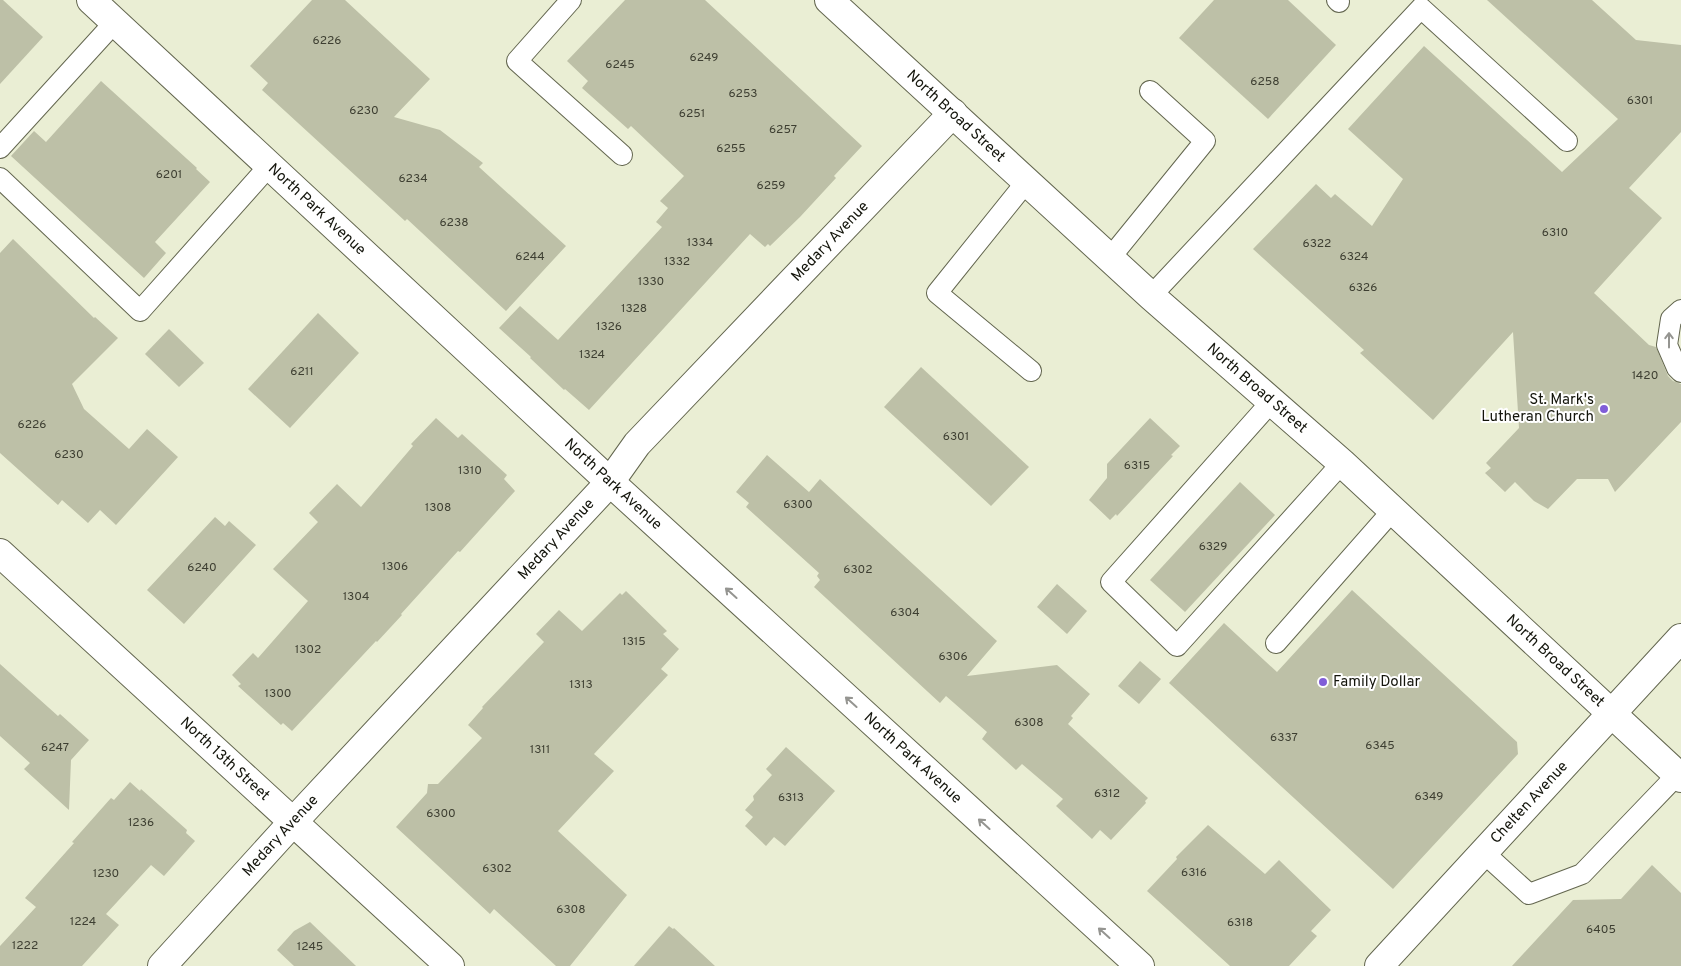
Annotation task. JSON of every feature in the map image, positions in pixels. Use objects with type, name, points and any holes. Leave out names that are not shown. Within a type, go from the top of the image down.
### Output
[{"type":"street","name":"North Park Avenue","points":[[91,0],[610,482],[1140,966]]},
{"type":"street","name":"North Broad Street","points":[[829,0],[1151,296],[1342,463],[1679,776]]},
{"type":"street","name":"Medary Avenue","points":[[162,966],[293,822],[610,482],[637,444],[953,113]]},
{"type":"street","name":"North 13th Street","points":[[0,553],[450,966]]},
{"type":"street","name":"Chelten Avenue","points":[[1379,966],[1681,638]]},
{"type":"lane","points":[[570,0],[517,61],[622,155]]},
{"type":"lane","points":[[1151,296],[1421,8],[1567,141]]},
{"type":"lane","points":[[0,148],[114,23]]},
{"type":"lane","points":[[1110,258],[1205,141],[1150,92]]},
{"type":"lane","points":[[0,178],[140,311],[269,166]]},
{"type":"lane","points":[[1026,181],[937,293],[1031,371]]},
{"type":"lane","points":[[1681,310],[1671,319],[1667,345],[1677,368],[1681,372]]},
{"type":"lane","points":[[1272,401],[1110,582],[1177,646],[1342,463]]},
{"type":"lane","points":[[1276,643],[1393,510]]},
{"type":"lane","points":[[1484,853],[1529,894],[1582,874],[1679,776]]},
{"type":"building","points":[[0,0],[3,0],[43,37],[0,84]]},
{"type":"building","points":[[312,0],[345,0],[430,79],[394,117],[440,130],[483,163],[479,167],[566,246],[506,311],[407,219],[405,221],[262,90],[268,83],[250,66]]},
{"type":"building","points":[[625,0],[705,0],[862,146],[834,176],[836,178],[770,246],[768,244],[765,247],[750,234],[589,410],[564,390],[499,328],[520,306],[558,340],[662,227],[656,222],[668,208],[660,201],[684,176],[631,126],[628,129],[582,88],[588,81],[567,61]]},
{"type":"building","points":[[1214,0],[1288,0],[1336,45],[1268,119],[1179,38]]},
{"type":"building","points":[[1487,0],[1592,0],[1636,40],[1681,45],[1681,132],[1629,188],[1662,218],[1594,293],[1649,345],[1656,347],[1668,376],[1673,381],[1681,384],[1681,422],[1615,492],[1608,479],[1577,479],[1548,509],[1534,501],[1515,482],[1505,492],[1485,473],[1491,468],[1486,463],[1519,428],[1513,332],[1433,420],[1360,353],[1364,350],[1253,249],[1316,184],[1331,198],[1335,194],[1372,226],[1403,179],[1348,129],[1424,46],[1562,172],[1618,119]]},
{"type":"building","points":[[101,81],[210,182],[155,242],[166,253],[144,278],[11,156],[34,131],[46,142]]},
{"type":"building","points":[[13,239],[94,318],[118,338],[72,384],[84,409],[129,449],[147,429],[178,457],[116,525],[100,510],[88,523],[62,500],[58,505],[0,453],[0,253]]},
{"type":"building","points":[[318,313],[359,353],[290,428],[248,389]]},
{"type":"building","points":[[169,329],[204,363],[179,387],[145,354]]},
{"type":"building","points":[[921,367],[1029,467],[991,506],[884,407]]},
{"type":"building","points":[[436,418],[458,438],[462,434],[507,475],[504,479],[515,491],[460,552],[458,551],[377,642],[292,731],[283,723],[281,725],[238,686],[241,684],[232,675],[253,653],[258,658],[308,601],[273,569],[318,522],[309,513],[337,484],[361,507],[413,446],[411,444]]},
{"type":"building","points":[[1150,418],[1180,446],[1117,516],[1116,514],[1110,520],[1089,500],[1107,478],[1107,464]]},
{"type":"building","points":[[767,455],[809,492],[820,479],[997,641],[967,676],[1057,665],[1090,694],[1071,716],[1073,718],[1068,724],[1148,798],[1145,801],[1146,803],[1111,840],[1100,830],[1092,839],[1056,806],[1063,799],[1022,764],[1016,770],[982,739],[987,732],[946,696],[940,703],[814,587],[820,580],[817,576],[819,573],[746,507],[749,503],[736,492]]},
{"type":"building","points":[[1240,482],[1275,515],[1185,612],[1150,580]]},
{"type":"building","points":[[215,517],[225,526],[229,521],[256,545],[184,624],[147,590]]},
{"type":"building","points":[[1057,584],[1087,611],[1067,634],[1037,607]]},
{"type":"building","points":[[1352,590],[1517,742],[1518,754],[1393,889],[1169,683],[1224,623],[1277,672]]},
{"type":"building","points":[[626,591],[667,631],[663,634],[679,649],[661,669],[668,675],[594,754],[614,771],[558,831],[627,895],[570,966],[556,966],[494,909],[490,914],[396,827],[427,793],[428,784],[438,784],[482,738],[468,725],[482,707],[544,642],[536,634],[559,610],[582,631],[620,593],[622,595]]},
{"type":"building","points":[[1140,661],[1161,679],[1139,704],[1118,686]]},
{"type":"building","points":[[0,664],[58,716],[60,714],[89,740],[71,760],[69,810],[24,769],[30,763],[0,736]]},
{"type":"building","points":[[786,747],[835,791],[785,846],[774,837],[766,846],[745,826],[753,817],[745,810],[754,800],[753,796],[772,775],[766,769]]},
{"type":"building","points":[[130,782],[140,791],[141,789],[187,830],[186,833],[195,841],[164,876],[151,865],[106,914],[119,925],[82,966],[0,966],[0,946],[36,907],[25,898],[111,798],[114,800]]},
{"type":"building","points":[[1208,825],[1265,874],[1279,860],[1331,910],[1311,931],[1317,936],[1289,966],[1230,966],[1147,891],[1177,859],[1176,857]]},
{"type":"building","points":[[1652,865],[1681,893],[1681,966],[1512,966],[1573,900],[1621,899]]},
{"type":"building","points":[[310,922],[356,966],[294,966],[277,950],[294,931]]},
{"type":"building","points":[[669,926],[674,928],[715,966],[634,966]]},
{"type":"place","name":"St. Mark's Lutheran Church","points":[[1604,409]]},
{"type":"place","name":"Family Dollar","points":[[1323,682]]}]
